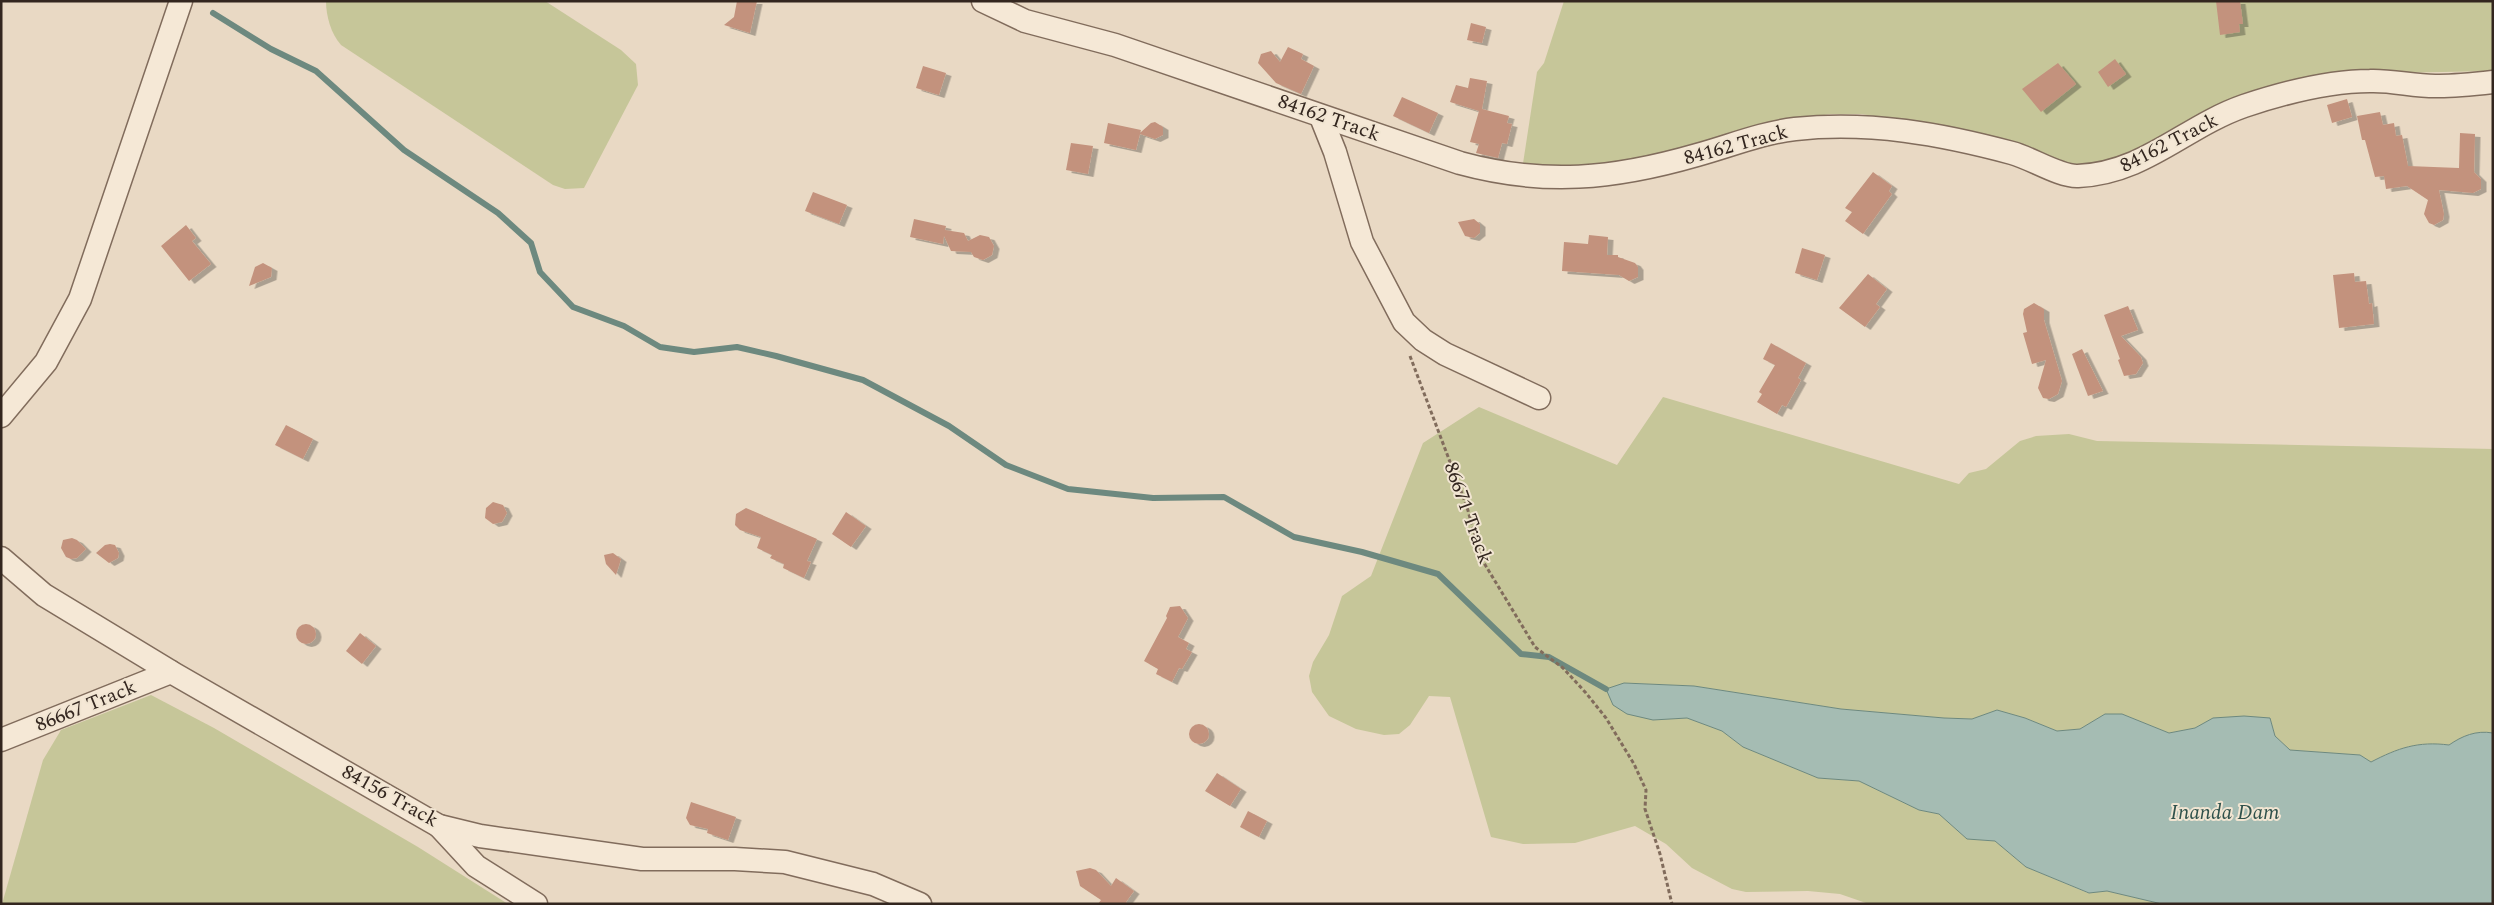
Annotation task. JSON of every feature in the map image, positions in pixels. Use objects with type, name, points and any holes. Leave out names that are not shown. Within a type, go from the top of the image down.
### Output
[{"type":"street","points":[[1,416],[46,362],[80,299],[181,1]]},
{"type":"street","name":"84162 Track","points":[[983,1],[1025,21],[1115,46],[1460,163],[1499,174],[1544,177],[1584,177],[1638,170],[1698,155],[1763,134],[1839,126],[1883,127],[1960,139],[2021,156],[2073,177],[2102,174],[2132,165],[2210,121],[2243,106],[2298,91],[2370,81],[2439,86],[2493,82]]},
{"type":"street","points":[[1320,117],[1335,152],[1362,242],[1404,322],[1423,340],[1445,354],[1539,398]]},
{"type":"street","name":"84156 Track","points":[[1,558],[44,595],[172,672],[439,826],[480,836],[642,859],[735,859],[785,862],[873,884],[920,904]]},
{"type":"street","name":"86667 Track","points":[[1,740],[172,672]]},
{"type":"street","points":[[439,826],[476,866],[536,904]]},
{"type":"path","name":"86671 Track","points":[[1408,348],[1467,507],[1481,558],[1535,647],[1563,668],[1586,693],[1606,718],[1634,764],[1646,790],[1645,809],[1660,854],[1672,904]]},
{"type":"green space","points":[[326,1],[545,1],[621,50],[636,64],[638,85],[584,188],[565,189],[553,185],[341,45],[334,36],[327,13]]},
{"type":"green space","points":[[1564,1],[2493,1],[2493,71],[2340,74],[2095,168],[2073,166],[1974,134],[1862,114],[1830,114],[1759,126],[1671,153],[1631,162],[1522,170],[1537,72],[1544,63]]},
{"type":"green space","points":[[1663,397],[1959,484],[1969,473],[1986,469],[2020,441],[2036,436],[2069,434],[2097,441],[2493,449],[2493,733],[2481,732],[2470,734],[2449,745],[2428,744],[2399,749],[2371,762],[2360,755],[2290,750],[2275,736],[2270,718],[2213,718],[2195,728],[2169,733],[2122,714],[2105,714],[2080,729],[2057,731],[2025,718],[1997,710],[1972,719],[1944,718],[1841,709],[1694,686],[1624,683],[1653,720],[1687,718],[1722,731],[1743,747],[1818,778],[1859,781],[1919,810],[1939,814],[1967,839],[1995,841],[2026,867],[2088,893],[2107,891],[2162,904],[1866,903],[1840,894],[1808,891],[1746,892],[1732,889],[1692,868],[1666,844],[1635,826],[1575,843],[1523,844],[1491,837],[1450,697],[1429,696],[1410,725],[1399,734],[1384,735],[1356,729],[1329,716],[1312,692],[1309,676],[1313,662],[1329,635],[1342,596],[1371,576],[1423,443],[1479,407],[1617,465]]},
{"type":"green space","points":[[151,695],[214,728],[418,847],[508,904],[2,904],[43,760],[61,730]]},
{"type":"water","name":"Inanda Dam","points":[[1624,683],[1694,686],[1841,709],[1944,718],[1972,719],[1997,710],[2025,718],[2057,731],[2080,729],[2105,714],[2122,714],[2169,733],[2195,728],[2213,718],[2244,716],[2270,718],[2275,736],[2290,750],[2360,755],[2371,762],[2408,747],[2428,744],[2449,745],[2469,734],[2493,733],[2493,904],[2162,904],[2107,891],[2089,893],[2026,867],[1995,841],[1967,839],[1939,814],[1919,810],[1859,781],[1818,778],[1743,747],[1722,731],[1687,718],[1653,720],[1627,714],[1613,705],[1606,689]]},
{"type":"building","points":[[737,1],[757,1],[750,33],[724,25],[734,17]]},
{"type":"building","points":[[2216,1],[2240,1],[2243,24],[2239,24],[2240,32],[2220,35]]},
{"type":"building","points":[[1471,23],[1486,27],[1482,43],[1467,40]]},
{"type":"building","points":[[1288,47],[1303,54],[1301,59],[1314,66],[1301,94],[1276,83],[1258,63],[1261,54],[1271,51],[1280,62]]},
{"type":"building","points":[[2115,59],[2126,74],[2108,87],[2098,72]]},
{"type":"building","points":[[2058,63],[2076,84],[2041,112],[2022,89]]},
{"type":"building","points":[[923,66],[946,73],[939,95],[916,88]]},
{"type":"building","points":[[1470,78],[1487,81],[1482,109],[1509,116],[1507,123],[1512,124],[1507,144],[1502,143],[1498,158],[1476,153],[1479,144],[1470,142],[1479,111],[1450,102],[1456,85],[1468,88]]},
{"type":"building","points":[[1402,97],[1438,113],[1429,133],[1393,116]]},
{"type":"building","points":[[2347,99],[2352,117],[2332,123],[2327,105]]},
{"type":"building","points":[[2380,112],[2383,125],[2394,123],[2396,136],[2402,135],[2408,166],[2459,168],[2460,133],[2475,134],[2474,172],[2481,179],[2481,189],[2473,193],[2439,190],[2444,214],[2443,220],[2434,225],[2429,223],[2424,214],[2428,200],[2407,186],[2386,189],[2384,176],[2375,177],[2365,140],[2362,140],[2357,116]]},
{"type":"building","points":[[1155,122],[1163,127],[1163,135],[1155,139],[1140,134],[1136,150],[1104,143],[1108,123],[1141,130],[1140,133],[1151,123]]},
{"type":"building","points":[[1071,143],[1093,146],[1088,174],[1066,170]]},
{"type":"building","points":[[1873,172],[1892,186],[1889,191],[1892,194],[1863,234],[1845,221],[1852,212],[1845,208]]},
{"type":"building","points":[[813,192],[847,205],[839,224],[805,211]]},
{"type":"building","points":[[914,219],[946,226],[945,230],[964,233],[968,241],[980,235],[989,237],[994,246],[992,255],[983,260],[974,257],[971,252],[951,251],[944,236],[943,244],[910,237]]},
{"type":"building","points":[[1474,219],[1480,224],[1480,233],[1474,238],[1465,236],[1458,222]]},
{"type":"building","points":[[186,225],[196,238],[192,241],[211,264],[189,281],[161,246]]},
{"type":"building","points":[[1589,235],[1608,237],[1607,255],[1618,255],[1618,257],[1635,263],[1638,267],[1638,277],[1629,281],[1619,275],[1562,271],[1564,242],[1588,244]]},
{"type":"building","points":[[1802,248],[1825,255],[1817,280],[1795,273]]},
{"type":"building","points":[[263,263],[272,268],[271,277],[249,286],[255,267]]},
{"type":"building","points":[[2354,273],[2355,282],[2366,281],[2369,304],[2372,303],[2374,324],[2339,328],[2333,275]]},
{"type":"building","points":[[1868,274],[1887,289],[1876,304],[1880,307],[1865,327],[1839,308]]},
{"type":"building","points":[[2034,303],[2044,309],[2044,320],[2062,381],[2058,394],[2049,399],[2043,398],[2038,388],[2046,360],[2032,364],[2023,333],[2027,332],[2023,314],[2024,309]]},
{"type":"building","points":[[2128,306],[2138,330],[2121,336],[2141,357],[2143,363],[2136,374],[2124,376],[2104,315]]},
{"type":"building","points":[[1771,343],[1806,363],[1798,378],[1801,380],[1786,407],[1782,405],[1777,414],[1757,402],[1762,394],[1759,392],[1775,365],[1763,359]]},
{"type":"building","points":[[2082,349],[2103,391],[2088,396],[2072,354]]},
{"type":"building","points":[[286,425],[313,439],[303,459],[275,445]]},
{"type":"building","points":[[493,502],[503,505],[507,513],[502,522],[493,524],[485,518],[486,508]]},
{"type":"building","points":[[746,508],[817,539],[807,561],[811,562],[804,578],[783,568],[784,564],[770,558],[772,555],[757,548],[761,537],[740,530],[735,525],[736,514]]},
{"type":"building","points":[[846,512],[866,526],[851,547],[832,534]]},
{"type":"building","points":[[72,538],[77,540],[86,549],[77,558],[71,559],[66,557],[61,548],[63,540]]},
{"type":"building","points":[[105,545],[115,545],[119,553],[118,558],[109,563],[96,553]]},
{"type":"building","points":[[613,553],[621,559],[616,575],[606,564],[604,555]]},
{"type":"building","points":[[1180,606],[1188,618],[1178,637],[1189,643],[1186,649],[1192,652],[1182,669],[1179,668],[1172,682],[1156,674],[1158,669],[1144,661],[1167,618],[1170,607]]},
{"type":"building","points":[[302,624],[310,624],[316,630],[316,638],[310,644],[302,644],[296,638],[296,630]]},
{"type":"building","points":[[360,633],[376,646],[362,664],[346,651]]},
{"type":"building","points":[[1199,724],[1206,727],[1209,734],[1206,741],[1199,744],[1192,741],[1189,734],[1192,727]]},
{"type":"building","points":[[1217,773],[1241,789],[1230,806],[1205,791]]},
{"type":"building","points":[[691,802],[736,817],[728,840],[707,833],[708,829],[690,825],[686,818]]},
{"type":"building","points":[[1248,811],[1267,821],[1259,837],[1240,827]]},
{"type":"building","points":[[1090,868],[1096,870],[1111,886],[1116,878],[1134,891],[1126,902],[1128,904],[1098,904],[1101,900],[1080,886],[1076,871]]},
{"type":"waterway","points":[[213,13],[271,49],[316,71],[404,150],[498,213],[531,243],[540,272],[573,307],[624,326],[660,347],[694,352],[737,347],[863,380],[949,426],[1006,465],[1068,489],[1153,498],[1224,497],[1294,537],[1362,552],[1438,574],[1521,654],[1549,657],[1606,689]]}]
